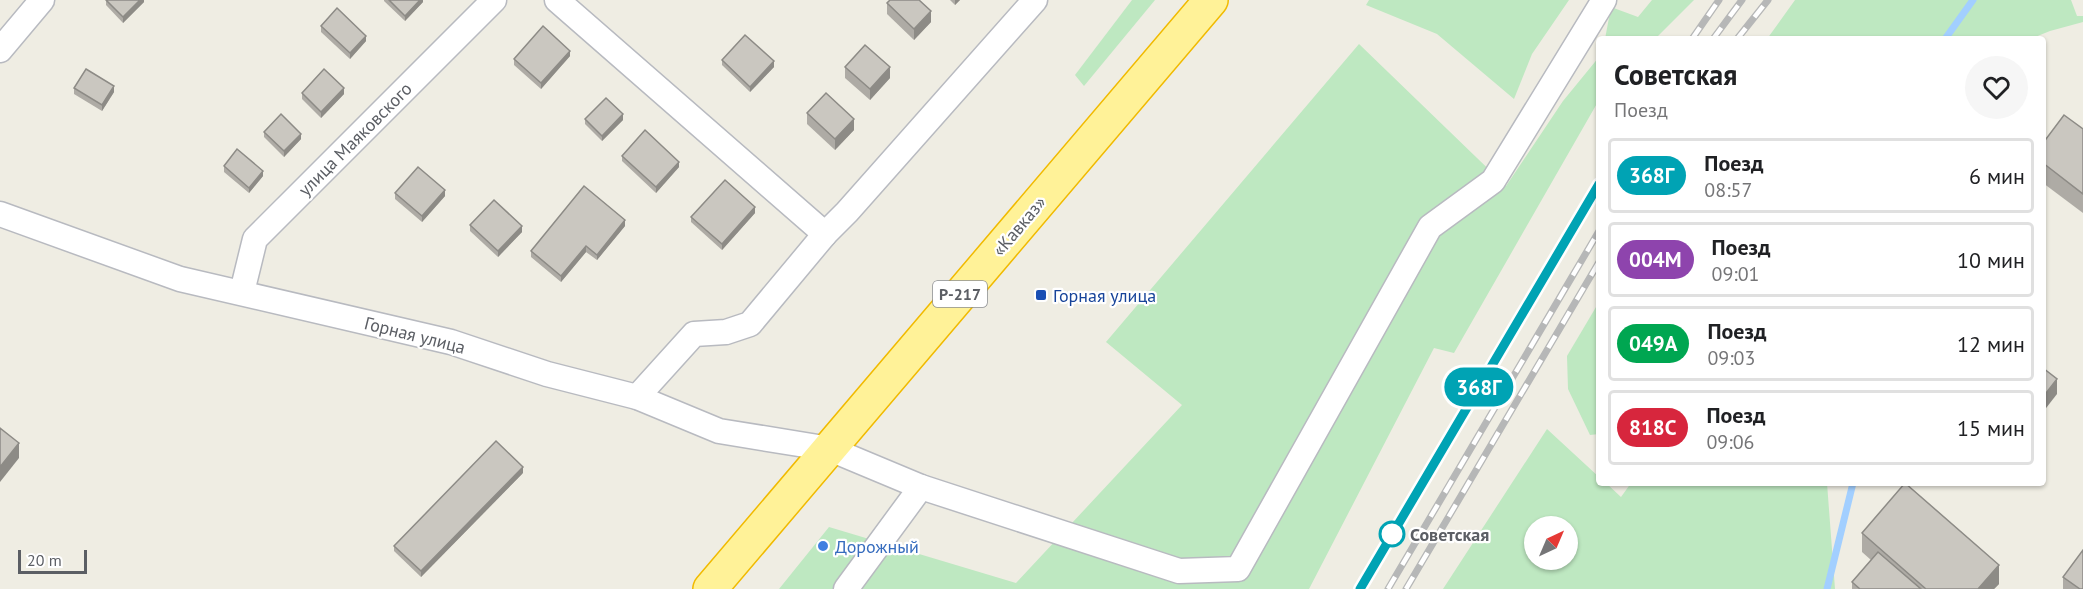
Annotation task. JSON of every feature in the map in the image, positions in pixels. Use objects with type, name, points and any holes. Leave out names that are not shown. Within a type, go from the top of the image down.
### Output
[{"type":"highway","name":"«Кавказ»","points":[[710,589],[1211,0]]},
{"type":"street","points":[[0,50],[42,0]]},
{"type":"street","name":"улица Маяковского","points":[[242,292],[255,239],[494,0]]},
{"type":"street","points":[[557,0],[825,234]]},
{"type":"street","points":[[636,397],[694,334],[726,332],[750,324],[825,234],[1035,0]]},
{"type":"street","name":"Горная улица","points":[[0,214],[180,279],[451,342],[547,374],[636,397],[719,431],[830,449],[921,487],[1175,580],[1238,570],[1430,227],[1493,181],[1604,0]]},
{"type":"street","points":[[846,589],[921,487]]},
{"type":"green space","points":[[1132,0],[1155,0],[1084,86],[1075,75]]},
{"type":"green space","points":[[1369,0],[1569,0],[1532,54],[1514,99],[1437,34],[1366,5]]},
{"type":"green space","points":[[1652,0],[1694,0],[1658,36],[1606,36],[1611,7],[1638,17]]},
{"type":"green space","points":[[1795,0],[2071,0],[2077,16],[2083,16],[2083,22],[2038,36],[1769,36]]},
{"type":"green space","points":[[1359,44],[1506,186],[1563,101],[1596,61],[1596,105],[1454,353],[1434,348],[1309,589],[779,589],[829,527],[1016,583],[1182,405],[1106,342]]},
{"type":"green space","points":[[1596,307],[1596,434],[1590,435],[1568,389],[1567,356]]},
{"type":"green space","points":[[1547,429],[1596,474],[1596,486],[1609,486],[1621,497],[1629,486],[1827,486],[1835,589],[1443,589]]},
{"type":"building","points":[[106,0],[140,0],[123,17]]},
{"type":"building","points":[[389,0],[420,0],[405,16]]},
{"type":"building","points":[[890,0],[919,0],[931,11],[914,29],[887,3]]},
{"type":"building","points":[[337,8],[366,36],[350,53],[321,26]]},
{"type":"building","points":[[543,26],[570,51],[541,83],[514,59]]},
{"type":"building","points":[[745,35],[774,61],[750,87],[722,60]]},
{"type":"building","points":[[865,45],[890,67],[870,89],[845,67]]},
{"type":"building","points":[[86,69],[114,86],[102,105],[74,88]]},
{"type":"building","points":[[324,69],[344,88],[321,112],[302,93]]},
{"type":"building","points":[[826,93],[854,119],[835,139],[807,113]]},
{"type":"building","points":[[606,98],[623,114],[602,136],[585,119]]},
{"type":"building","points":[[281,114],[301,134],[284,151],[264,132]]},
{"type":"building","points":[[2064,115],[2083,129],[2083,194],[2046,165],[2046,139]]},
{"type":"building","points":[[645,130],[679,162],[656,187],[622,156]]},
{"type":"building","points":[[237,149],[263,171],[249,188],[224,166]]},
{"type":"building","points":[[418,167],[445,190],[422,216],[395,193]]},
{"type":"building","points":[[725,180],[755,207],[722,244],[691,217]]},
{"type":"building","points":[[584,186],[625,220],[597,255],[586,246],[561,276],[531,251]]},
{"type":"building","points":[[494,200],[522,226],[498,251],[470,225]]},
{"type":"building","points":[[2046,370],[2057,379],[2046,393]]},
{"type":"building","points":[[0,428],[19,443],[0,467]]},
{"type":"building","points":[[496,441],[523,467],[421,571],[394,546]]},
{"type":"building","points":[[1902,486],[1908,486],[1999,565],[1978,589],[1926,589],[1862,533]]},
{"type":"building","points":[[2083,550],[2083,589],[2080,589],[2063,577]]},
{"type":"building","points":[[1878,552],[1921,589],[1860,589],[1852,582]]},
{"type":"waterway","points":[[1947,36],[1973,0]]},
{"type":"waterway","points":[[1827,589],[1852,486]]},
{"type":"railway","points":[[1694,36],[1719,0]]},
{"type":"railway","points":[[1715,36],[1742,0]]},
{"type":"railway","points":[[1739,36],[1768,0]]},
{"type":"railway","points":[[1360,589],[1596,189]]},
{"type":"railway","points":[[1388,589],[1596,236]]},
{"type":"railway","points":[[1406,589],[1596,267]]},
{"type":"train","name":"368Г","points":[[1360,589],[1596,189]]},
{"type":"place","name":"Горная улица","points":[[1041,295]]},
{"type":"place","name":"Советская","points":[[1392,534]]},
{"type":"place","name":"Дорожный","points":[[823,546]]}]
